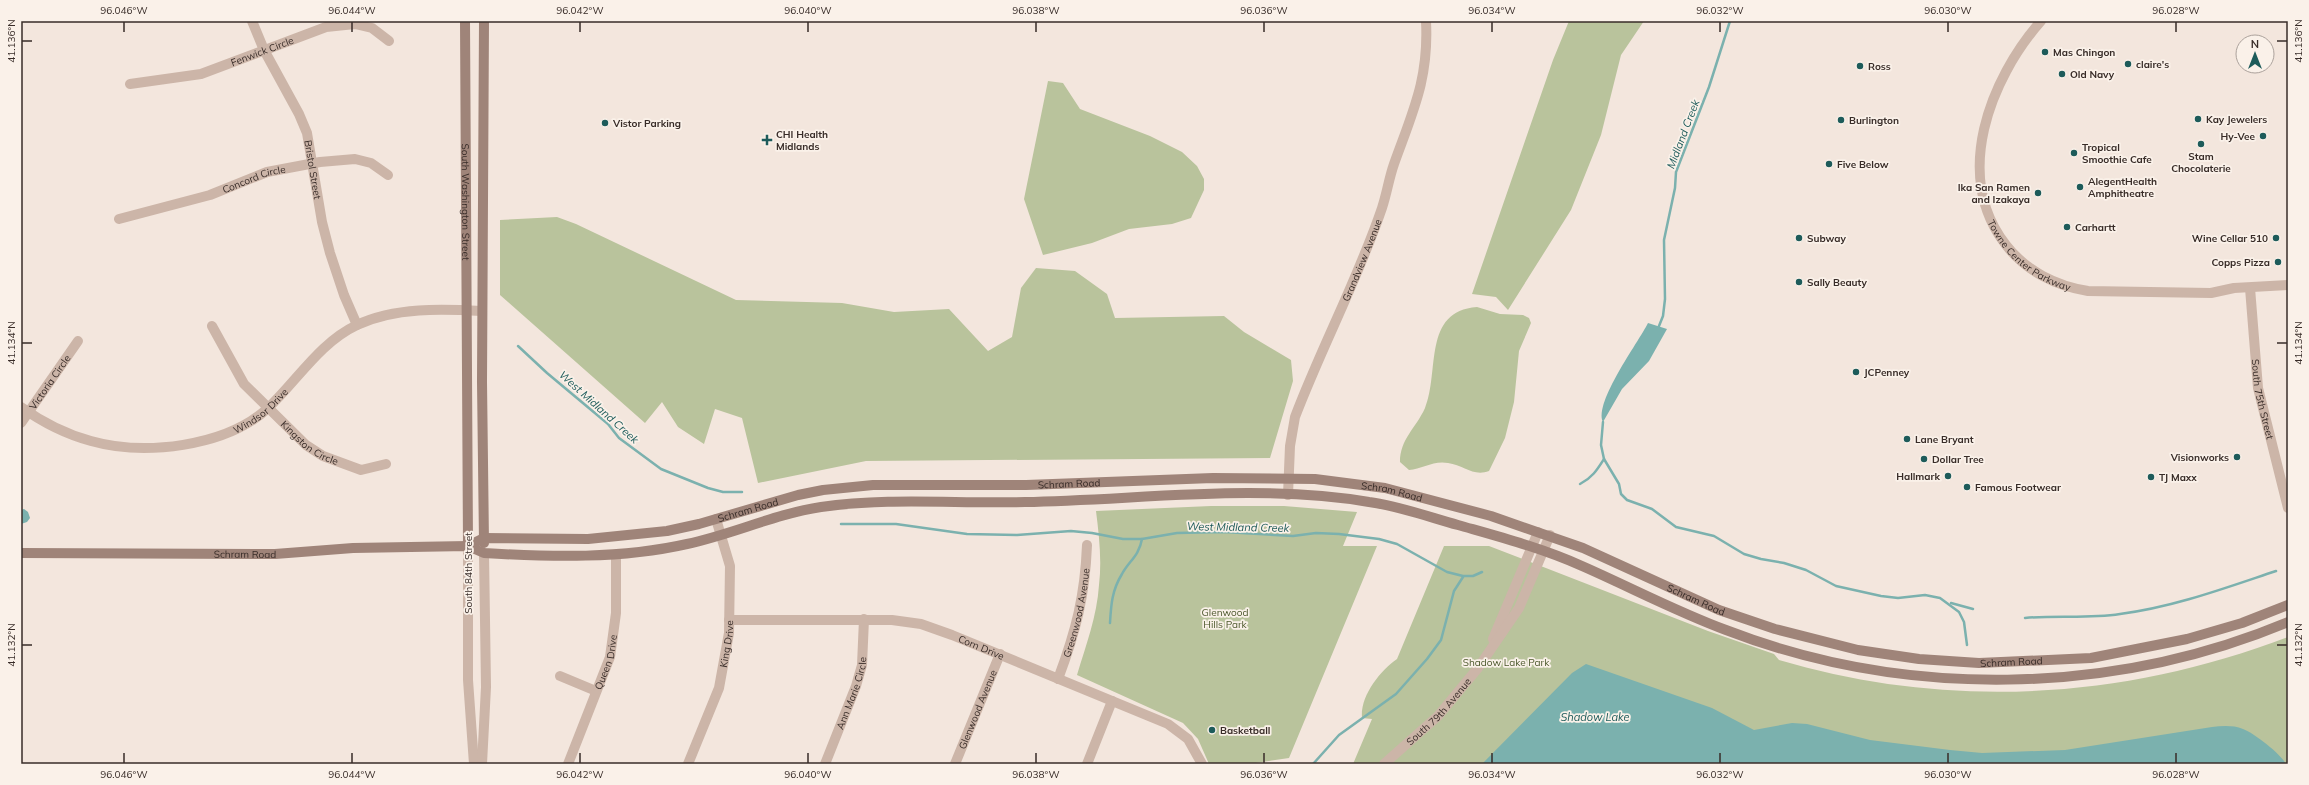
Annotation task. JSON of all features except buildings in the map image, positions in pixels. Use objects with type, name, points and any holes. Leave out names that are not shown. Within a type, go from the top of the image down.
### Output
[{"type":"main road","name":"South Washington Street","points":[[465,21],[468,310],[467,382]]},
{"type":"main road","name":"South Washington Street","points":[[482,382],[484,21]]},
{"type":"main road","name":"South 84th Street","points":[[467,382],[468,546]]},
{"type":"main road","name":"South 84th Street","points":[[482,382],[484,553]]},
{"type":"main road","name":"Schram Road","points":[[468,546],[484,538],[618,537],[667,531],[716,519],[798,495],[822,490],[873,485],[1026,485],[1213,478],[1288,478],[1341,481],[1385,488],[1550,535],[1583,548],[1719,610],[1775,629],[1858,650],[1940,661],[1979,663],[2031,662],[2091,658],[2219,631],[2288,605]]},
{"type":"main road","name":"Schram Road","points":[[21,553],[275,554],[353,548],[468,546],[484,553],[616,555],[669,548],[721,535],[797,512],[860,503],[1026,502],[1222,494],[1288,495],[1371,502],[1532,547],[1702,621],[1748,638],[1826,661],[1922,676],[2017,680],[2118,670],[2191,656],[2239,641],[2288,622]]},
{"type":"street","name":"Bristol Street","points":[[252,21],[264,50],[299,114],[307,133],[322,222],[330,253],[344,295],[357,325]]},
{"type":"street","name":"Grandview Avenue","points":[[1288,495],[1290,446],[1295,417],[1378,220],[1394,165],[1416,105],[1425,67],[1427,46],[1426,21]]},
{"type":"street","name":"Towne Center Parkway","points":[[2041,21],[2016,53],[1997,91],[1982,140],[1979,168],[1981,189],[1988,214],[1998,234],[2019,260],[2040,275],[2062,285],[2109,292],[2192,292],[2207,287],[2220,286],[2231,289],[2288,285]]},
{"type":"street","name":"Fenwick Circle","points":[[130,84],[201,74],[326,27],[355,24],[372,28],[389,41]]},
{"type":"street","name":"Concord Circle","points":[[119,219],[210,195],[267,172],[313,163],[355,159],[371,163],[388,175]]},
{"type":"street","name":"South 75th Street","points":[[2250,288],[2258,388],[2288,508]]},
{"type":"street","name":"Windsor Drive","points":[[25,410],[50,426],[93,442],[123,446],[152,447],[207,441],[230,433],[251,422],[267,409],[316,355],[333,340],[357,325],[397,312],[482,311]]},
{"type":"street","name":"Kingston Circle","points":[[212,326],[244,384],[267,409],[306,445],[323,456],[361,470],[386,464]]},
{"type":"street","name":"Victoria Circle","points":[[21,423],[25,410],[78,341]]},
{"type":"street","name":"King Drive","points":[[688,764],[719,688],[726,656],[730,620],[730,566],[716,519]]},
{"type":"street","name":"South 79th Avenue","points":[[1487,654],[1538,532]]},
{"type":"street","name":"South 79th Avenue","points":[[1384,764],[1449,704],[1469,681],[1519,608],[1550,535]]},
{"type":"street","name":"Greenwood Avenue","points":[[1058,679],[1076,631],[1082,602],[1087,545]]},
{"type":"street","name":"South 84th Street","points":[[468,546],[468,680],[474,764]]},
{"type":"street","name":"South 84th Street","points":[[482,764],[486,687],[484,553]]},
{"type":"street","name":"Queen Drive","points":[[568,764],[613,648],[616,613],[616,555]]},
{"type":"street","name":"Corn Drive","points":[[730,620],[864,620],[921,624],[1000,654],[1168,724],[1180,731],[1195,748],[1202,764]]},
{"type":"street","name":"Ann Marie Circle","points":[[825,764],[856,686],[862,665],[864,620]]},
{"type":"street","name":"Glenwood Avenue","points":[[955,764],[1000,654]]},
{"type":"street","points":[[560,676],[596,691]]},
{"type":"street","points":[[1087,764],[1112,701]]},
{"type":"green space","points":[[1569,21],[1644,21],[1621,55],[1601,135],[1571,210],[1508,310],[1496,297],[1472,294],[1553,60]]},
{"type":"green space","points":[[1048,81],[1063,83],[1080,109],[1150,136],[1182,152],[1197,166],[1204,179],[1204,190],[1191,218],[1172,224],[1129,229],[1092,243],[1043,255],[1024,199]]},
{"type":"green space","points":[[557,217],[576,224],[736,300],[842,303],[894,312],[949,309],[988,351],[1012,337],[1021,288],[1036,268],[1075,271],[1107,294],[1115,318],[1224,316],[1244,332],[1291,360],[1293,381],[1270,458],[866,461],[758,483],[742,418],[715,409],[704,444],[678,427],[662,402],[645,423],[500,295],[500,220]]},
{"type":"green space","points":[[1477,307],[1500,314],[1523,315],[1529,318],[1531,323],[1519,351],[1514,402],[1505,438],[1489,471],[1478,473],[1454,464],[1443,462],[1409,470],[1400,462],[1401,454],[1406,440],[1425,408],[1440,331],[1448,319],[1460,311]]},
{"type":"green space","name":"Glenwood Hills Park","points":[[1211,506],[1284,506],[1357,512],[1343,546],[1377,546],[1289,758],[1249,764],[1209,764],[1198,739],[1183,723],[1077,675],[1091,630],[1098,597],[1100,557],[1096,511]]},
{"type":"green space","name":"Shadow Lake Park","points":[[1444,546],[1489,546],[1708,631],[1774,654],[1779,660],[1843,676],[1907,686],[1971,691],[2035,691],[2099,685],[2163,674],[2226,658],[2288,637],[2288,764],[1353,764],[1372,719],[1362,718],[1364,701],[1378,677],[1397,659]]},
{"type":"water","points":[[1648,323],[1667,329],[1649,361],[1622,389],[1603,422],[1602,413],[1611,387],[1618,372]]},
{"type":"water","points":[[24,509],[28,512],[30,518],[27,522],[21,524],[21,510]]},
{"type":"water","name":"Shadow Lake","points":[[1586,664],[1712,708],[1754,730],[1792,723],[1807,724],[1870,740],[1982,753],[2065,750],[2212,727],[2231,726],[2248,731],[2260,739],[2279,755],[2286,764],[1482,764],[1572,673]]},
{"type":"waterway","name":"Midland Creek","points":[[1659,326],[1663,316],[1665,299],[1664,240],[1675,188],[1676,172],[1709,87],[1730,21]]},
{"type":"waterway","name":"West Midland Creek","points":[[518,346],[547,373],[608,424],[619,438],[661,469],[708,488],[723,492],[742,492]]},
{"type":"waterway","name":"Midland Creek","points":[[1603,422],[1601,445],[1604,459],[1619,484],[1621,494],[1627,500],[1652,509],[1676,527],[1714,536],[1744,554],[1784,563],[1806,570],[1836,586],[1881,596],[1898,598],[1925,595],[1940,598],[1959,612],[1964,622],[1967,645]]},
{"type":"waterway","name":"West Midland Creek","points":[[1580,484],[1591,476],[1604,459]]},
{"type":"waterway","name":"West Midland Creek","points":[[841,524],[896,524],[967,534],[1017,535],[1071,531],[1092,533],[1123,539],[1142,539],[1177,533],[1224,532],[1293,536],[1316,533],[1339,534],[1379,539],[1397,544],[1447,572],[1463,576],[1473,576],[1482,572]]},
{"type":"waterway","points":[[1110,623],[1116,586],[1125,569],[1139,550],[1142,539]]},
{"type":"waterway","points":[[2025,618],[2096,616],[2140,611],[2180,602],[2276,571]]},
{"type":"waterway","points":[[1313,764],[1339,735],[1396,694],[1427,659],[1441,640],[1454,591],[1463,577]]},
{"type":"waterway","points":[[1951,603],[1973,609]]},
{"type":"place","name":"Mas Chingon","points":[[2045,52]]},
{"type":"place","name":"claire's","points":[[2128,64]]},
{"type":"place","name":"Ross","points":[[1860,66]]},
{"type":"place","name":"Old Navy","points":[[2062,74]]},
{"type":"place","name":"Kay Jewelers","points":[[2198,119]]},
{"type":"place","name":"Burlington","points":[[1841,120]]},
{"type":"place","name":"Vistor Parking","points":[[605,123]]},
{"type":"place","name":"Hy-Vee","points":[[2263,136]]},
{"type":"place","name":"CHI Health Midlands","points":[[767,140]]},
{"type":"place","name":"Stam Chocolaterie","points":[[2201,144]]},
{"type":"place","name":"Tropical Smoothie Cafe","points":[[2074,153]]},
{"type":"place","name":"Five Below","points":[[1829,164]]},
{"type":"place","name":"AlegentHealth Amphitheatre","points":[[2080,187]]},
{"type":"place","name":"Ika San Ramen and Izakaya","points":[[2038,193]]},
{"type":"place","name":"Carhartt","points":[[2067,227]]},
{"type":"place","name":"Subway","points":[[1799,238]]},
{"type":"place","name":"Wine Cellar 510","points":[[2276,238]]},
{"type":"place","name":"Copps Pizza","points":[[2278,262]]},
{"type":"place","name":"Sally Beauty","points":[[1799,282]]},
{"type":"place","name":"JCPenney","points":[[1856,372]]},
{"type":"place","name":"Lane Bryant","points":[[1907,439]]},
{"type":"place","name":"Visionworks","points":[[2237,457]]},
{"type":"place","name":"Dollar Tree","points":[[1924,459]]},
{"type":"place","name":"Hallmark","points":[[1948,476]]},
{"type":"place","name":"TJ Maxx","points":[[2151,477]]},
{"type":"place","name":"Famous Footwear","points":[[1967,487]]},
{"type":"place","name":"Basketball","points":[[1212,730]]}]
